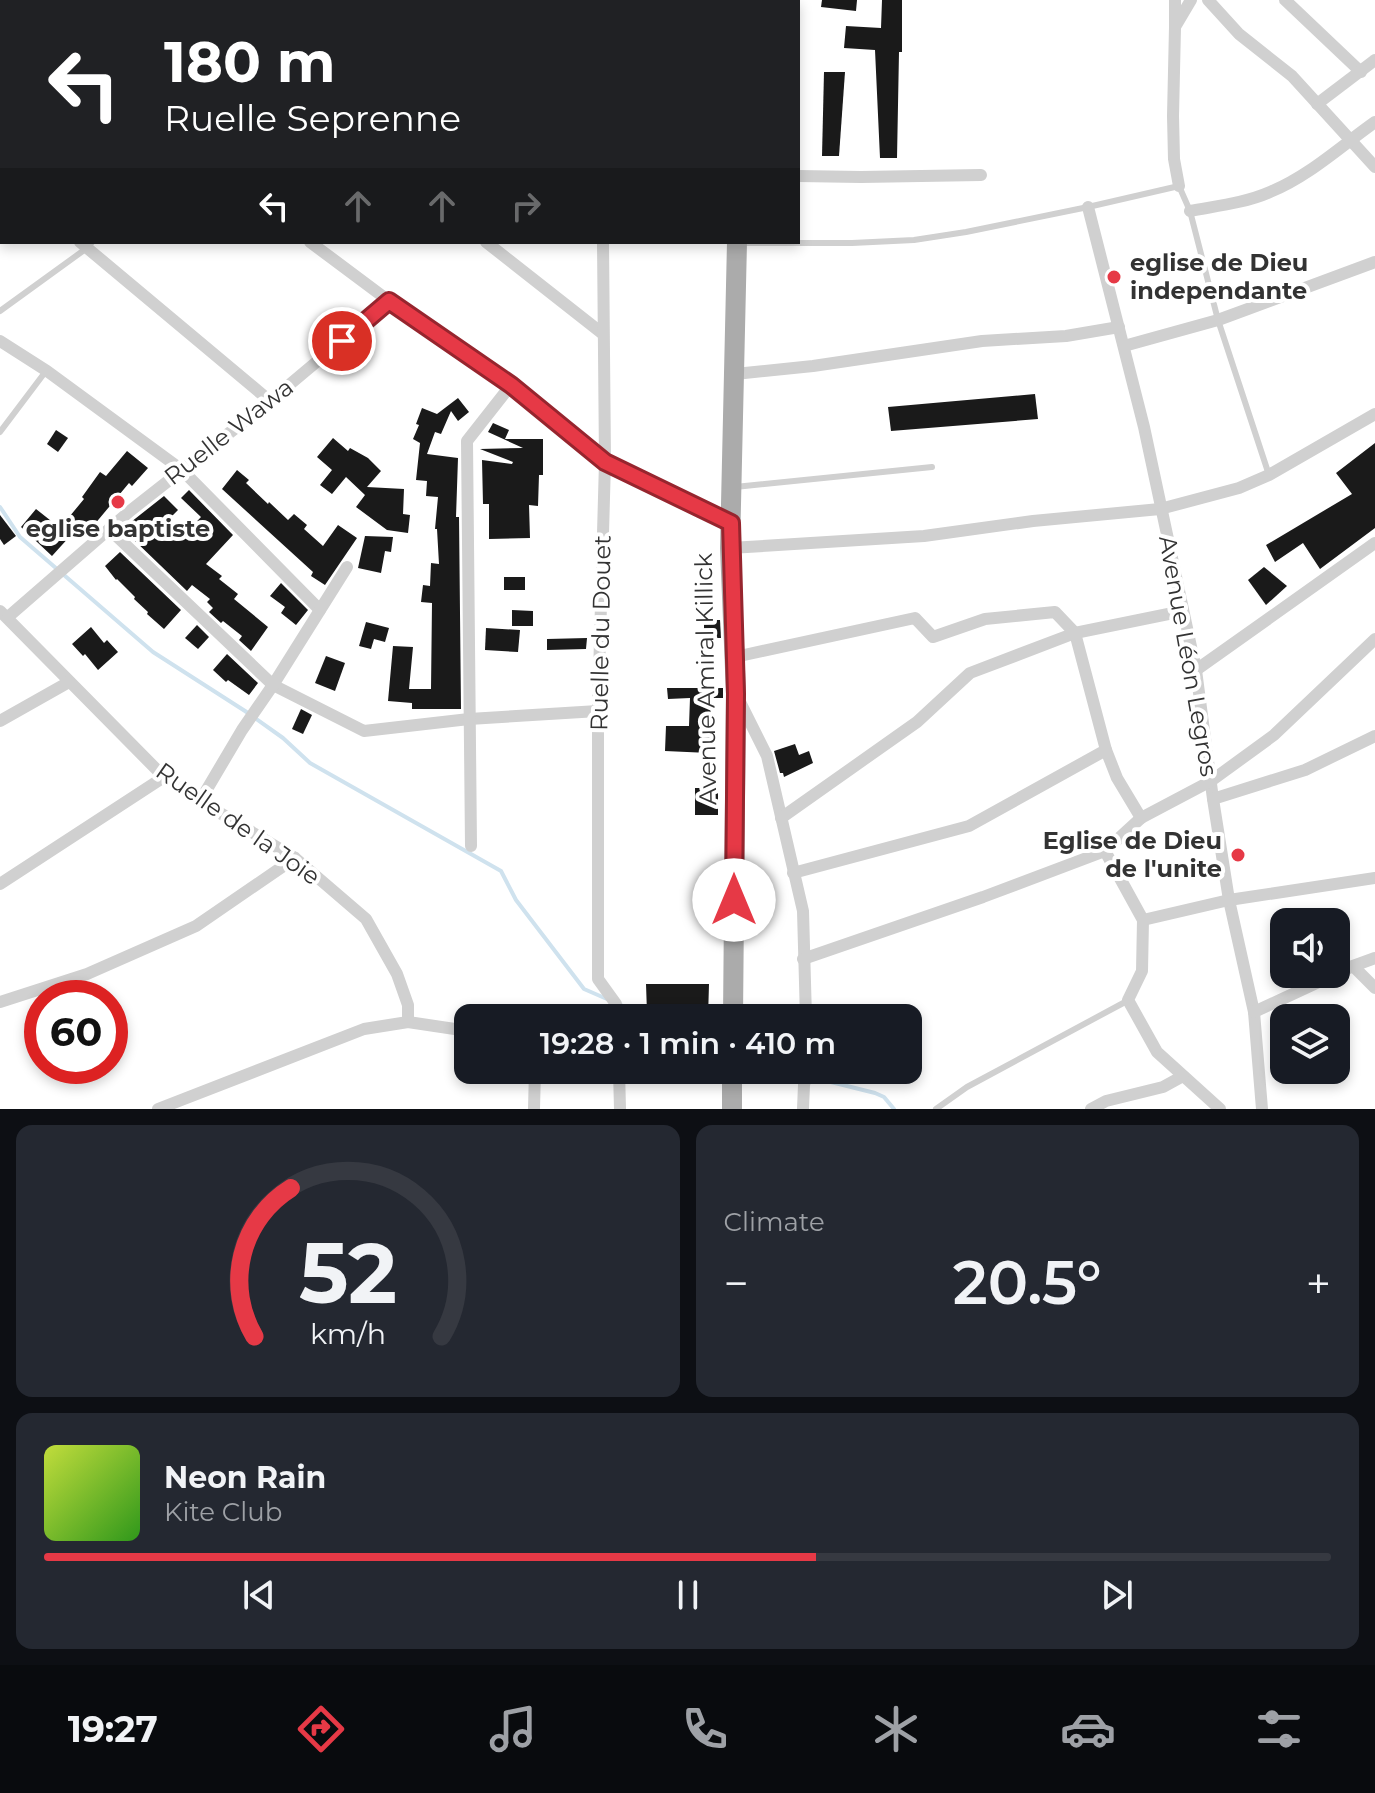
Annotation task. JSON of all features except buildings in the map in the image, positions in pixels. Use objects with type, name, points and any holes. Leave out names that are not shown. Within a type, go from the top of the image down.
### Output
[{"type":"main road","name":"Avenue Amiral Killick","points":[[733,1004],[736,694],[730,548],[737,244]]},
{"type":"main road","points":[[732,1084],[732,1109]]},
{"type":"street","points":[[1175,0],[1173,116],[1174,159],[1179,186]]},
{"type":"street","points":[[1175,27],[1191,0]]},
{"type":"street","points":[[1208,0],[1239,34],[1292,76],[1375,167]]},
{"type":"street","points":[[1285,0],[1361,72]]},
{"type":"street","points":[[1317,104],[1375,60]]},
{"type":"street","points":[[1190,211],[1241,201],[1290,183],[1375,122]]},
{"type":"street","points":[[800,176],[981,175]]},
{"type":"street","name":"Avenue Léon Legros","points":[[1088,207],[1144,427],[1196,670],[1229,900],[1254,1012],[1262,1109]]},
{"type":"street","points":[[86,244],[270,401]]},
{"type":"street","points":[[313,244],[511,385],[605,462],[731,523]]},
{"type":"street","points":[[488,244],[603,334]]},
{"type":"street","points":[[503,244],[507,259]]},
{"type":"street","name":"Ruelle du Douet","points":[[603,244],[605,462],[598,711],[598,979],[616,1004]]},
{"type":"street","points":[[1124,346],[1218,320],[1375,262]]},
{"type":"street","name":"Ruelle Wawa","points":[[4,614],[71,564],[109,529],[270,401],[389,301]]},
{"type":"street","points":[[735,374],[982,341],[1066,336],[1119,327]]},
{"type":"street","points":[[0,341],[47,371],[182,470],[320,610]]},
{"type":"street","points":[[471,846],[467,441],[511,385]]},
{"type":"street","points":[[730,548],[924,536],[1033,521],[1160,509],[1239,488],[1269,475],[1375,414]]},
{"type":"street","points":[[109,529],[273,685],[364,731],[469,719],[598,711]]},
{"type":"street","points":[[1196,670],[1375,543]]},
{"type":"street","points":[[200,801],[347,567]]},
{"type":"street","points":[[781,818],[917,722],[970,673],[1075,633],[1183,611]]},
{"type":"street","points":[[735,657],[915,618],[933,637],[985,619],[1055,612],[1075,633],[1106,750],[1117,778],[1141,818]]},
{"type":"street","name":"Ruelle de la Joie","points":[[4,614],[164,777],[295,858],[366,919],[397,974],[408,1005],[408,1022]]},
{"type":"street","points":[[803,959],[1105,851],[1141,818],[1211,781],[1274,735],[1375,639]]},
{"type":"street","points":[[0,721],[69,682]]},
{"type":"street","points":[[736,694],[767,756],[803,911],[805,1004]]},
{"type":"street","points":[[1213,799],[1305,770],[1375,736]]},
{"type":"street","points":[[793,873],[969,826],[1106,750]]},
{"type":"street","points":[[0,884],[164,777]]},
{"type":"street","points":[[1105,851],[1143,920],[1142,971],[1128,1000],[1157,1052],[1220,1109]]},
{"type":"street","points":[[0,1002],[87,974],[196,926],[295,858]]},
{"type":"street","points":[[1143,920],[1229,900],[1375,878]]},
{"type":"street","points":[[1254,1012],[1375,958]]},
{"type":"street","points":[[1353,966],[1375,988]]},
{"type":"street","points":[[158,1109],[364,1029],[408,1022],[454,1029]]},
{"type":"street","points":[[1091,1109],[1106,1101],[1163,1087],[1183,1076]]},
{"type":"street","points":[[534,1109],[535,1084]]},
{"type":"street","points":[[619,1084],[620,1109]]},
{"type":"street","points":[[803,1109],[804,1084]]},
{"type":"lane","points":[[800,243],[914,240],[966,232],[1179,186],[1190,211],[1218,320],[1269,475]]},
{"type":"lane","points":[[0,311],[86,244]]},
{"type":"lane","points":[[0,432],[47,371]]},
{"type":"lane","points":[[732,487],[932,467]]},
{"type":"lane","points":[[936,1109],[967,1087],[1128,1000]]},
{"type":"waterway","points":[[0,507],[20,537],[153,652],[245,711],[283,738],[310,763],[501,871],[516,900],[584,989],[607,999]]},
{"type":"waterway","points":[[839,1084],[884,1097],[894,1109]]},
{"type":"place","name":"eglise de Dieu independante","points":[[1114,277]]},
{"type":"place","name":"eglise baptiste","points":[[118,502]]},
{"type":"place","name":"Eglise de Dieu de l'unite","points":[[1238,855]]},
{"type":"route","points":[[342,341],[389,301],[511,385],[605,462],[731,523],[736,694],[734,900]]}]
